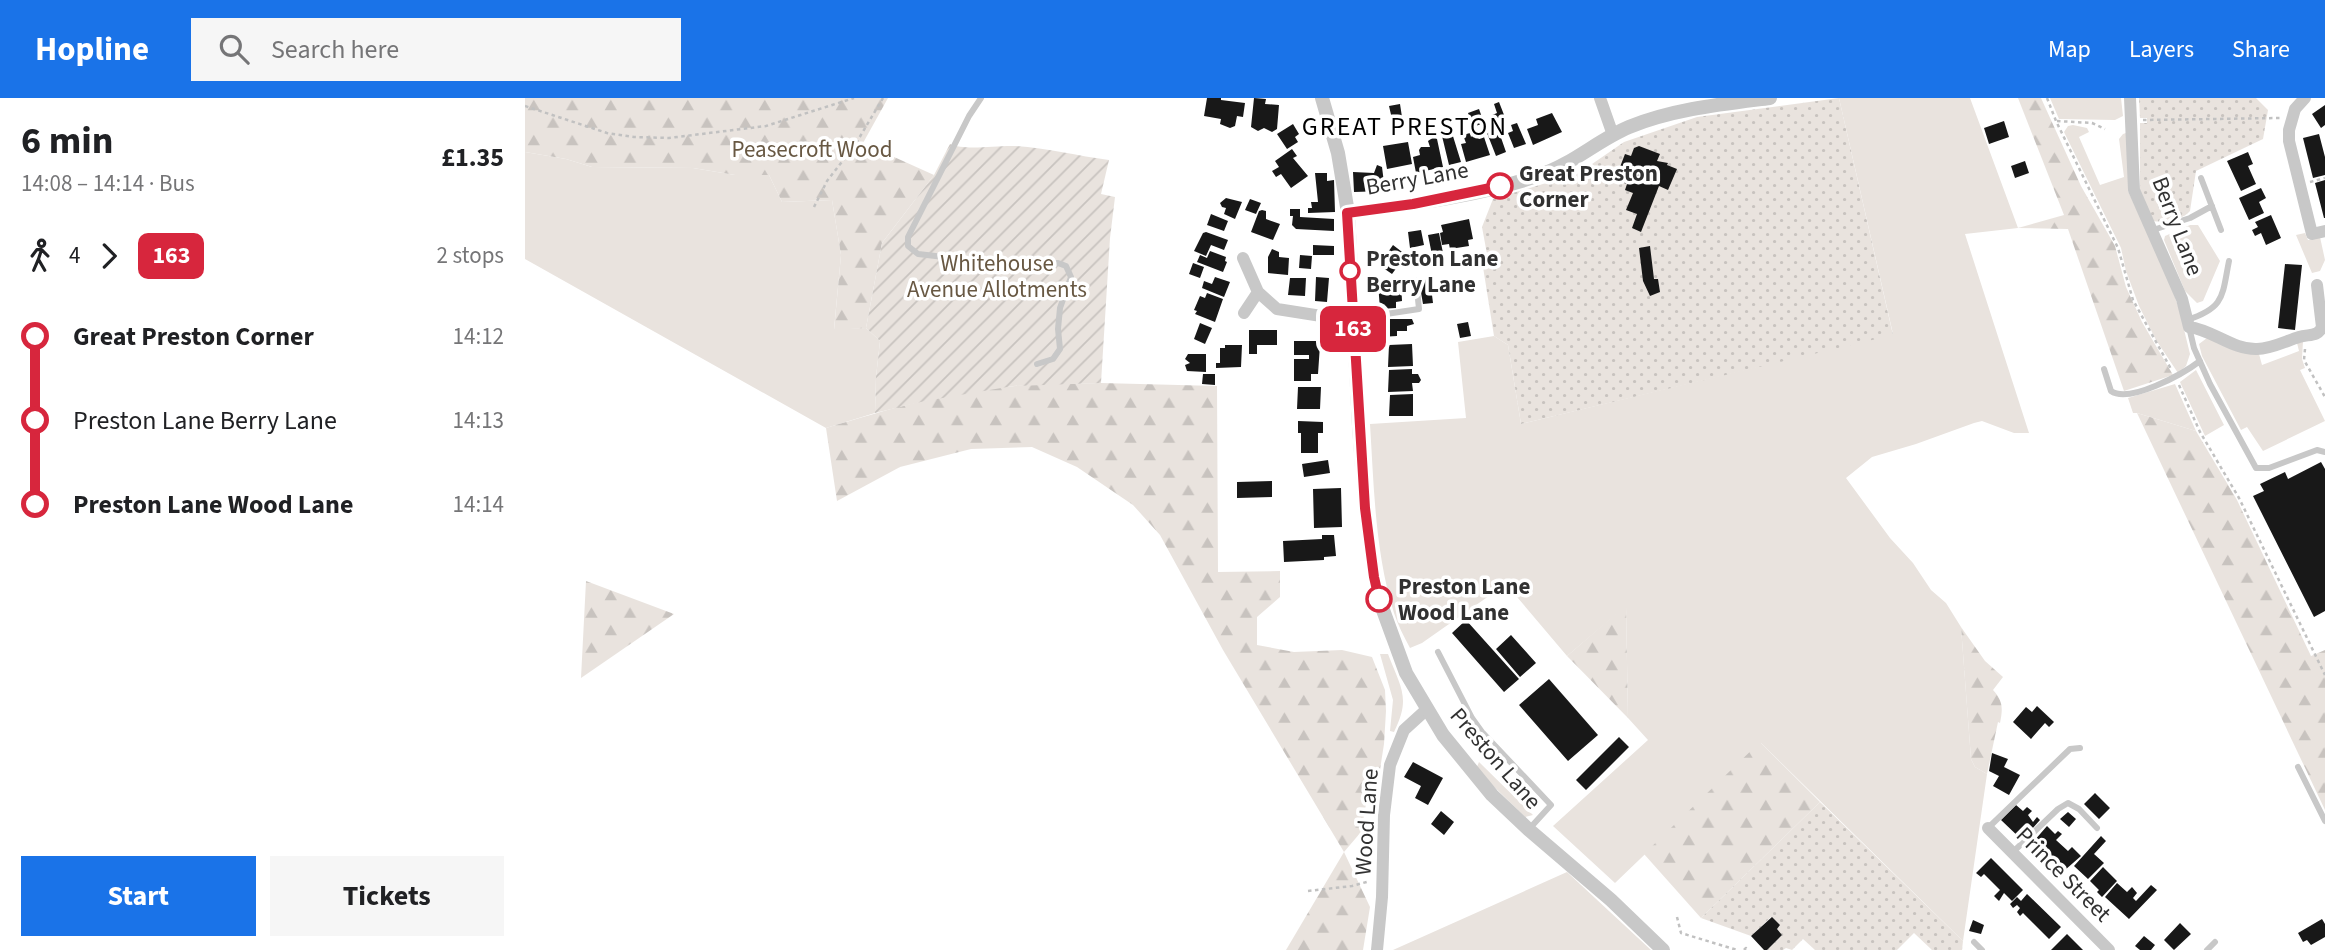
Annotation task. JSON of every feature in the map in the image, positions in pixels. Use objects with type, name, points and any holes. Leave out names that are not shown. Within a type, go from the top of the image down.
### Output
[{"type":"street","name":"Preston Lane","points":[[1322,98],[1338,153],[1347,213],[1365,508],[1374,577],[1401,661],[1426,709],[1461,759],[1492,795],[1611,900],[1663,950]]},
{"type":"street","points":[[1600,98],[1612,135]]},
{"type":"street","name":"Berry Lane","points":[[1347,213],[1442,199],[1527,179],[1558,168],[1612,135],[1631,127],[1697,108],[1770,98]]},
{"type":"street","name":"Berry Lane","points":[[2130,98],[2134,190],[2182,299],[2188,324]]},
{"type":"street","points":[[2305,98],[2295,108],[2289,141],[2312,234],[2325,231]]},
{"type":"street","points":[[1243,258],[1258,292],[1277,309],[1352,318]]},
{"type":"street","points":[[2188,324],[2238,346],[2255,349],[2318,334],[2322,327],[2317,285]]},
{"type":"street","points":[[1244,313],[1258,292]]},
{"type":"street","name":"Wood Lane","points":[[1377,950],[1384,815],[1390,765],[1404,730],[1426,709]]},
{"type":"street","name":"Prince Street","points":[[1988,828],[2109,950]]},
{"type":"lane","points":[[981,98],[931,190],[908,237],[908,246],[918,254],[1023,266],[1058,263],[1066,266],[1071,277],[1060,308],[1060,349],[1053,359],[1037,364]]},
{"type":"lane","points":[[2201,178],[2221,230]]},
{"type":"lane","points":[[2153,230],[2190,218],[2212,206]]},
{"type":"lane","points":[[2188,324],[2222,299],[2229,261]]},
{"type":"lane","points":[[1352,318],[1419,309],[1416,280]]},
{"type":"lane","name":"Berry Lane","points":[[2188,324],[2200,361],[2256,468],[2269,468],[2318,450],[2325,452]]},
{"type":"lane","points":[[2104,369],[2111,391],[2118,395],[2176,378],[2200,361]]},
{"type":"lane","points":[[1438,652],[1472,718],[1551,805],[1528,829]]},
{"type":"lane","points":[[1988,828],[2070,749],[2080,748]]},
{"type":"lane","points":[[2298,767],[2325,821]]},
{"type":"lane","points":[[2013,852],[2058,809],[2068,803],[2097,828]]},
{"type":"lane","points":[[2207,950],[2215,942]]},
{"type":"lane","points":[[1974,943],[1982,950]]},
{"type":"path","points":[[525,106],[607,134],[669,138],[766,126],[854,98]]},
{"type":"path","points":[[814,207],[827,181],[855,145],[883,98]]},
{"type":"path","points":[[2047,98],[2118,248],[2133,300],[2176,378],[2200,432],[2239,498],[2325,675]]},
{"type":"path","points":[[2133,120],[2291,119]]},
{"type":"path","points":[[2056,121],[2092,123],[2105,129]]},
{"type":"path","points":[[2306,335],[2304,360],[2325,397]]},
{"type":"path","points":[[1308,891],[1352,886],[1382,877]]},
{"type":"path","points":[[1677,917],[1681,933],[1737,950]]},
{"type":"green space","name":"Peasecroft Wood","points":[[525,98],[888,98],[863,143],[934,175],[882,243],[866,328],[834,330],[841,255],[832,200],[782,202],[769,175],[735,175],[693,168],[592,167],[566,159],[525,152]]},
{"type":"green space","points":[[1839,98],[1970,98],[2018,228],[1965,234],[2029,433],[2014,433],[1982,421],[1872,457],[1846,478],[1931,590],[1946,603],[1961,627],[1971,759],[1975,767],[1987,774],[1963,941],[1761,743],[1615,883],[1553,826],[1648,740],[1628,718],[1626,606],[1567,656],[1506,584],[1422,643],[1410,648],[1394,613],[1379,543],[1370,424],[1466,418],[1458,342],[1494,336],[1508,345],[1521,424],[1893,334]]},
{"type":"green space","points":[[1839,98],[1893,335],[1521,424],[1508,345],[1494,336],[1483,267],[1489,265],[1482,227],[1493,199],[1579,173],[1624,142],[1697,117]]},
{"type":"green space","points":[[2018,98],[2041,98],[2081,186],[2115,246],[2126,287],[2142,322],[2173,375],[2124,391],[2068,229],[2018,228],[2064,215]]},
{"type":"green space","points":[[2050,98],[2121,98],[2123,116],[2115,120],[2059,119]]},
{"type":"green space","points":[[2139,98],[2256,98],[2268,110],[2263,139],[2196,171],[2190,211],[2183,217],[2162,222],[2153,221],[2140,190],[2140,123],[2147,123],[2147,118],[2140,118]]},
{"type":"green space","points":[[2068,126],[2087,128],[2089,132],[2079,137],[2100,185],[2124,177],[2119,139],[2129,132],[2128,191],[2168,277],[2190,354],[2186,366],[2178,373],[2156,340],[2139,306],[2121,248],[2064,132]]},
{"type":"green space","name":"Whitehouse Avenue Allotments","points":[[950,144],[964,147],[1028,147],[1109,160],[1101,194],[1115,197],[1101,383],[1013,386],[925,401],[875,413],[880,341],[866,328],[882,243],[934,175]]},
{"type":"green space","points":[[525,152],[566,159],[592,167],[693,168],[735,175],[769,175],[782,202],[832,200],[841,255],[834,329],[866,328],[880,341],[875,413],[826,428],[525,259]]},
{"type":"green space","points":[[2190,225],[2198,225],[2220,261],[2203,301],[2197,303],[2185,291],[2164,240],[2165,236]]},
{"type":"green space","points":[[2305,233],[2308,240],[2320,237],[2325,260],[2320,271],[2312,273],[2296,235]]},
{"type":"green space","points":[[2207,338],[2259,354],[2262,365],[2299,351],[2297,343],[2303,341],[2302,359],[2305,368],[2300,370],[2325,421],[2263,451],[2247,427],[2241,430],[2202,356],[2199,344]]},
{"type":"green space","points":[[2196,370],[2224,425],[2205,436],[2180,382]]},
{"type":"green space","points":[[1101,383],[1217,386],[1218,572],[1280,571],[1280,597],[1257,617],[1257,645],[1294,652],[1342,650],[1372,657],[1385,690],[1384,744],[1376,795],[1366,804],[1361,832],[1344,852],[1223,650],[1160,535],[1133,505],[1077,467],[1032,447],[971,449],[900,467],[837,501],[826,428],[943,396],[991,388]]},
{"type":"green space","points":[[2175,384],[2196,431],[2133,413],[2128,398]]},
{"type":"green space","points":[[2137,413],[2196,431],[2237,500],[2311,656],[2325,650],[2325,810]]},
{"type":"green space","points":[[586,581],[674,614],[581,678]]},
{"type":"green space","points":[[1626,605],[1628,718],[1567,656]]},
{"type":"green space","points":[[1961,627],[1985,661],[2003,677],[1993,690],[1999,698],[2002,713],[1987,774],[1975,767],[1971,759]]},
{"type":"green space","points":[[1380,654],[1388,654],[1402,693],[1402,710],[1394,732],[1390,731],[1393,700]]},
{"type":"green space","points":[[1760,742],[1820,802],[1701,918],[1644,854]]},
{"type":"green space","points":[[1479,762],[1533,815],[1525,817],[1476,769]]},
{"type":"green space","points":[[1820,802],[1963,941],[1962,950],[1932,950],[1914,933],[1897,950],[1815,950],[1803,939],[1792,950],[1767,950],[1782,935],[1777,929],[1780,925],[1771,917],[1751,936],[1701,918]]},
{"type":"green space","points":[[1344,852],[1370,907],[1363,950],[1286,950]]},
{"type":"green space","points":[[1567,872],[1651,950],[1393,950]]},
{"type":"building","points":[[1207,98],[1245,103],[1243,117],[1237,116],[1235,126],[1230,128],[1220,124],[1221,119],[1204,116]]},
{"type":"building","points":[[1254,98],[1266,99],[1265,104],[1279,105],[1277,129],[1272,132],[1264,128],[1258,131],[1251,127]]},
{"type":"building","points":[[1499,102],[1506,120],[1494,125],[1490,116],[1497,113],[1494,104]]},
{"type":"building","points":[[1400,104],[1402,117],[1392,119],[1389,106]]},
{"type":"building","points":[[2325,105],[2325,125],[2321,128],[2312,114]]},
{"type":"building","points":[[1479,109],[1484,123],[1473,127],[1468,113]]},
{"type":"building","points":[[1552,113],[1562,132],[1533,145],[1527,129],[1538,125],[1536,119]]},
{"type":"building","points":[[2004,121],[2009,137],[1989,144],[1984,128]]},
{"type":"building","points":[[1517,123],[1526,144],[1514,148],[1508,133],[1513,131],[1511,125]]},
{"type":"building","points":[[1293,124],[1299,134],[1295,137],[1298,142],[1287,149],[1277,134]]},
{"type":"building","points":[[1498,129],[1506,152],[1496,156],[1487,133]]},
{"type":"building","points":[[1452,133],[1461,162],[1449,165],[1442,136]]},
{"type":"building","points":[[1470,133],[1471,137],[1475,133],[1479,139],[1484,137],[1490,155],[1466,162],[1461,144],[1466,143],[1463,135]]},
{"type":"building","points":[[2319,134],[2325,157],[2325,175],[2313,178],[2303,138]]},
{"type":"building","points":[[1434,137],[1437,139],[1443,167],[1416,173],[1413,157],[1420,155],[1421,147],[1430,147],[1428,141]]},
{"type":"building","points":[[1408,142],[1412,164],[1387,169],[1383,146]]},
{"type":"building","points":[[1639,146],[1660,154],[1657,161],[1668,163],[1667,165],[1677,169],[1668,190],[1659,186],[1641,232],[1632,228],[1637,214],[1626,210],[1633,193],[1625,190],[1627,184],[1624,183],[1629,173],[1620,167],[1625,154],[1631,156],[1634,148]]},
{"type":"building","points":[[1292,149],[1297,156],[1293,158],[1308,176],[1291,188],[1281,174],[1276,177],[1272,171],[1279,167],[1275,161]]},
{"type":"building","points":[[2248,152],[2253,164],[2248,166],[2256,184],[2241,191],[2227,161]]},
{"type":"building","points":[[2025,161],[2029,173],[2015,178],[2011,166]]},
{"type":"building","points":[[1377,165],[1382,167],[1385,191],[1354,192],[1353,172],[1374,173]]},
{"type":"building","points":[[1315,173],[1327,173],[1327,181],[1334,180],[1335,212],[1308,213],[1308,208],[1312,208],[1311,202],[1318,202]]},
{"type":"building","points":[[2325,180],[2325,218],[2324,218],[2315,183]]},
{"type":"building","points":[[2261,188],[2266,198],[2259,202],[2264,213],[2249,220],[2239,198]]},
{"type":"building","points":[[1226,198],[1242,202],[1235,219],[1224,214],[1226,208],[1220,203]]},
{"type":"building","points":[[1250,199],[1261,203],[1256,214],[1245,210]]},
{"type":"building","points":[[1290,209],[1300,209],[1300,217],[1334,219],[1334,231],[1296,229],[1292,225],[1293,216],[1290,216]]},
{"type":"building","points":[[1259,211],[1266,211],[1266,219],[1280,224],[1273,240],[1251,232]]},
{"type":"building","points":[[1211,214],[1228,221],[1224,231],[1207,225]]},
{"type":"building","points":[[2271,215],[2281,238],[2266,245],[2261,233],[2255,236],[2252,230],[2258,227],[2255,222]]},
{"type":"building","points":[[1469,219],[1473,239],[1468,240],[1469,246],[1450,249],[1449,244],[1442,245],[1441,225]]},
{"type":"building","points":[[1421,230],[1424,245],[1410,248],[1408,232]]},
{"type":"building","points":[[1206,232],[1228,240],[1224,250],[1211,245],[1206,256],[1194,251]]},
{"type":"building","points":[[1439,233],[1443,253],[1432,255],[1428,235]]},
{"type":"building","points":[[1313,245],[1334,246],[1334,255],[1313,255]]},
{"type":"building","points":[[1393,245],[1406,255],[1392,274],[1379,265]]},
{"type":"building","points":[[1650,246],[1654,279],[1658,279],[1660,292],[1650,296],[1643,281],[1639,248]]},
{"type":"building","points":[[1272,249],[1279,252],[1279,257],[1289,258],[1288,275],[1268,273],[1268,257]]},
{"type":"building","points":[[1210,251],[1226,257],[1223,272],[1197,262],[1200,255],[1207,258]]},
{"type":"building","points":[[1300,255],[1312,256],[1311,269],[1299,268]]},
{"type":"building","points":[[1193,263],[1204,267],[1200,278],[1189,274]]},
{"type":"building","points":[[2285,264],[2302,265],[2295,330],[2278,328]]},
{"type":"building","points":[[1215,277],[1230,282],[1224,297],[1202,288],[1204,281],[1212,284]]},
{"type":"building","points":[[1316,277],[1329,278],[1327,302],[1315,301]]},
{"type":"building","points":[[1290,278],[1306,278],[1305,296],[1288,295]]},
{"type":"building","points":[[1430,279],[1433,303],[1423,304],[1419,281]]},
{"type":"building","points":[[1401,282],[1402,301],[1396,302],[1396,308],[1380,309],[1378,283]]},
{"type":"building","points":[[1207,293],[1223,299],[1215,322],[1195,314],[1200,296],[1205,298]]},
{"type":"building","points":[[1378,319],[1412,319],[1414,324],[1407,326],[1407,331],[1397,331],[1397,336],[1380,337]]},
{"type":"building","points":[[1468,322],[1471,336],[1460,338],[1457,324]]},
{"type":"building","points":[[1200,323],[1212,328],[1205,344],[1194,339]]},
{"type":"building","points":[[1249,330],[1277,330],[1277,345],[1257,345],[1257,354],[1249,354]]},
{"type":"building","points":[[1294,341],[1318,341],[1320,345],[1318,374],[1311,374],[1311,381],[1294,381],[1294,359],[1309,359],[1309,355],[1294,355]]},
{"type":"building","points":[[1412,344],[1413,366],[1388,367],[1389,345]]},
{"type":"building","points":[[1225,345],[1242,345],[1241,367],[1216,368],[1216,363],[1220,363],[1220,348],[1225,348]]},
{"type":"building","points":[[1188,354],[1206,354],[1206,372],[1187,371],[1185,365],[1190,363],[1185,359]]},
{"type":"building","points":[[1412,369],[1412,374],[1418,374],[1421,380],[1419,383],[1412,383],[1413,391],[1388,392],[1389,370]]},
{"type":"building","points":[[1203,374],[1215,374],[1215,385],[1202,384]]},
{"type":"building","points":[[1298,387],[1321,387],[1320,409],[1297,409]]},
{"type":"building","points":[[1413,394],[1413,416],[1389,416],[1390,395]]},
{"type":"building","points":[[1298,421],[1323,422],[1323,433],[1318,433],[1318,453],[1301,453]]},
{"type":"building","points":[[1328,460],[1330,473],[1304,477],[1302,464]]},
{"type":"building","points":[[2321,462],[2325,469],[2325,611],[2314,617],[2253,496],[2264,491],[2260,484],[2285,472],[2288,479]]},
{"type":"building","points":[[1272,481],[1272,497],[1237,498],[1237,482]]},
{"type":"building","points":[[1341,488],[1342,527],[1314,528],[1313,489]]},
{"type":"building","points":[[1322,535],[1334,535],[1336,556],[1324,557],[1324,560],[1284,562],[1283,541],[1322,539]]},
{"type":"building","points":[[1466,620],[1519,679],[1504,692],[1452,633]]},
{"type":"building","points":[[1511,635],[1536,663],[1520,677],[1496,649]]},
{"type":"building","points":[[1549,679],[1598,735],[1568,761],[1519,705]]},
{"type":"building","points":[[2037,706],[2054,722],[2049,727],[2045,723],[2031,739],[2013,722],[2026,707],[2032,712]]},
{"type":"building","points":[[1619,737],[1629,747],[1586,790],[1576,780]]},
{"type":"building","points":[[1992,753],[2008,759],[2004,767],[2020,775],[2009,795],[1993,786],[1999,776],[1989,771]]},
{"type":"building","points":[[1413,762],[1443,778],[1428,805],[1415,798],[1421,786],[1404,777]]},
{"type":"building","points":[[2095,793],[2110,808],[2099,819],[2084,804]]},
{"type":"building","points":[[2016,805],[2023,811],[2027,807],[2032,811],[2028,815],[2033,822],[2037,817],[2040,820],[2022,840],[2001,820]]},
{"type":"building","points":[[1441,811],[1454,822],[1444,835],[1431,824]]},
{"type":"building","points":[[2068,812],[2076,819],[2069,827],[2060,819]]},
{"type":"building","points":[[2047,826],[2055,834],[2058,831],[2062,834],[2056,840],[2068,851],[2072,847],[2081,856],[2065,870],[2034,841]]},
{"type":"building","points":[[2101,836],[2106,841],[2094,854],[2104,863],[2088,879],[2074,866]]},
{"type":"building","points":[[1991,858],[2023,890],[2012,901],[2004,893],[1999,901],[1994,896],[2000,890],[1984,874],[1981,877],[1976,873]]},
{"type":"building","points":[[2103,867],[2117,881],[2102,897],[2090,881]]},
{"type":"building","points":[[2117,883],[2127,892],[2132,887],[2137,893],[2133,898],[2136,901],[2151,885],[2157,890],[2129,919],[2105,897]]},
{"type":"building","points":[[2027,894],[2061,927],[2049,939],[2023,913],[2020,916],[2017,912],[2020,908],[2017,905],[2013,908],[2010,904],[2017,897],[2021,901]]},
{"type":"building","points":[[1772,917],[1780,925],[1777,929],[1782,935],[1764,950],[1751,936]]},
{"type":"building","points":[[2322,919],[2325,924],[2325,937],[2311,945],[2307,940],[2303,942],[2298,933]]},
{"type":"building","points":[[1973,920],[1984,925],[1981,934],[1969,931]]},
{"type":"building","points":[[2180,923],[2191,934],[2174,950],[2164,940]]},
{"type":"building","points":[[2067,934],[2083,950],[2051,950]]},
{"type":"building","points":[[2144,936],[2155,945],[2151,950],[2140,950],[2135,946]]},
{"type":"bus line","name":"163","points":[[1379,599],[1365,508],[1347,213],[1413,204],[1500,186]]},
{"type":"place","name":"Great Preston Corner","points":[[1500,186]]},
{"type":"place","name":"Preston Lane Berry Lane","points":[[1350,271]]},
{"type":"place","name":"Preston Lane Wood Lane","points":[[1379,599]]},
{"type":"district","name":"GREAT PRESTON","points":[[1405,126]]}]
